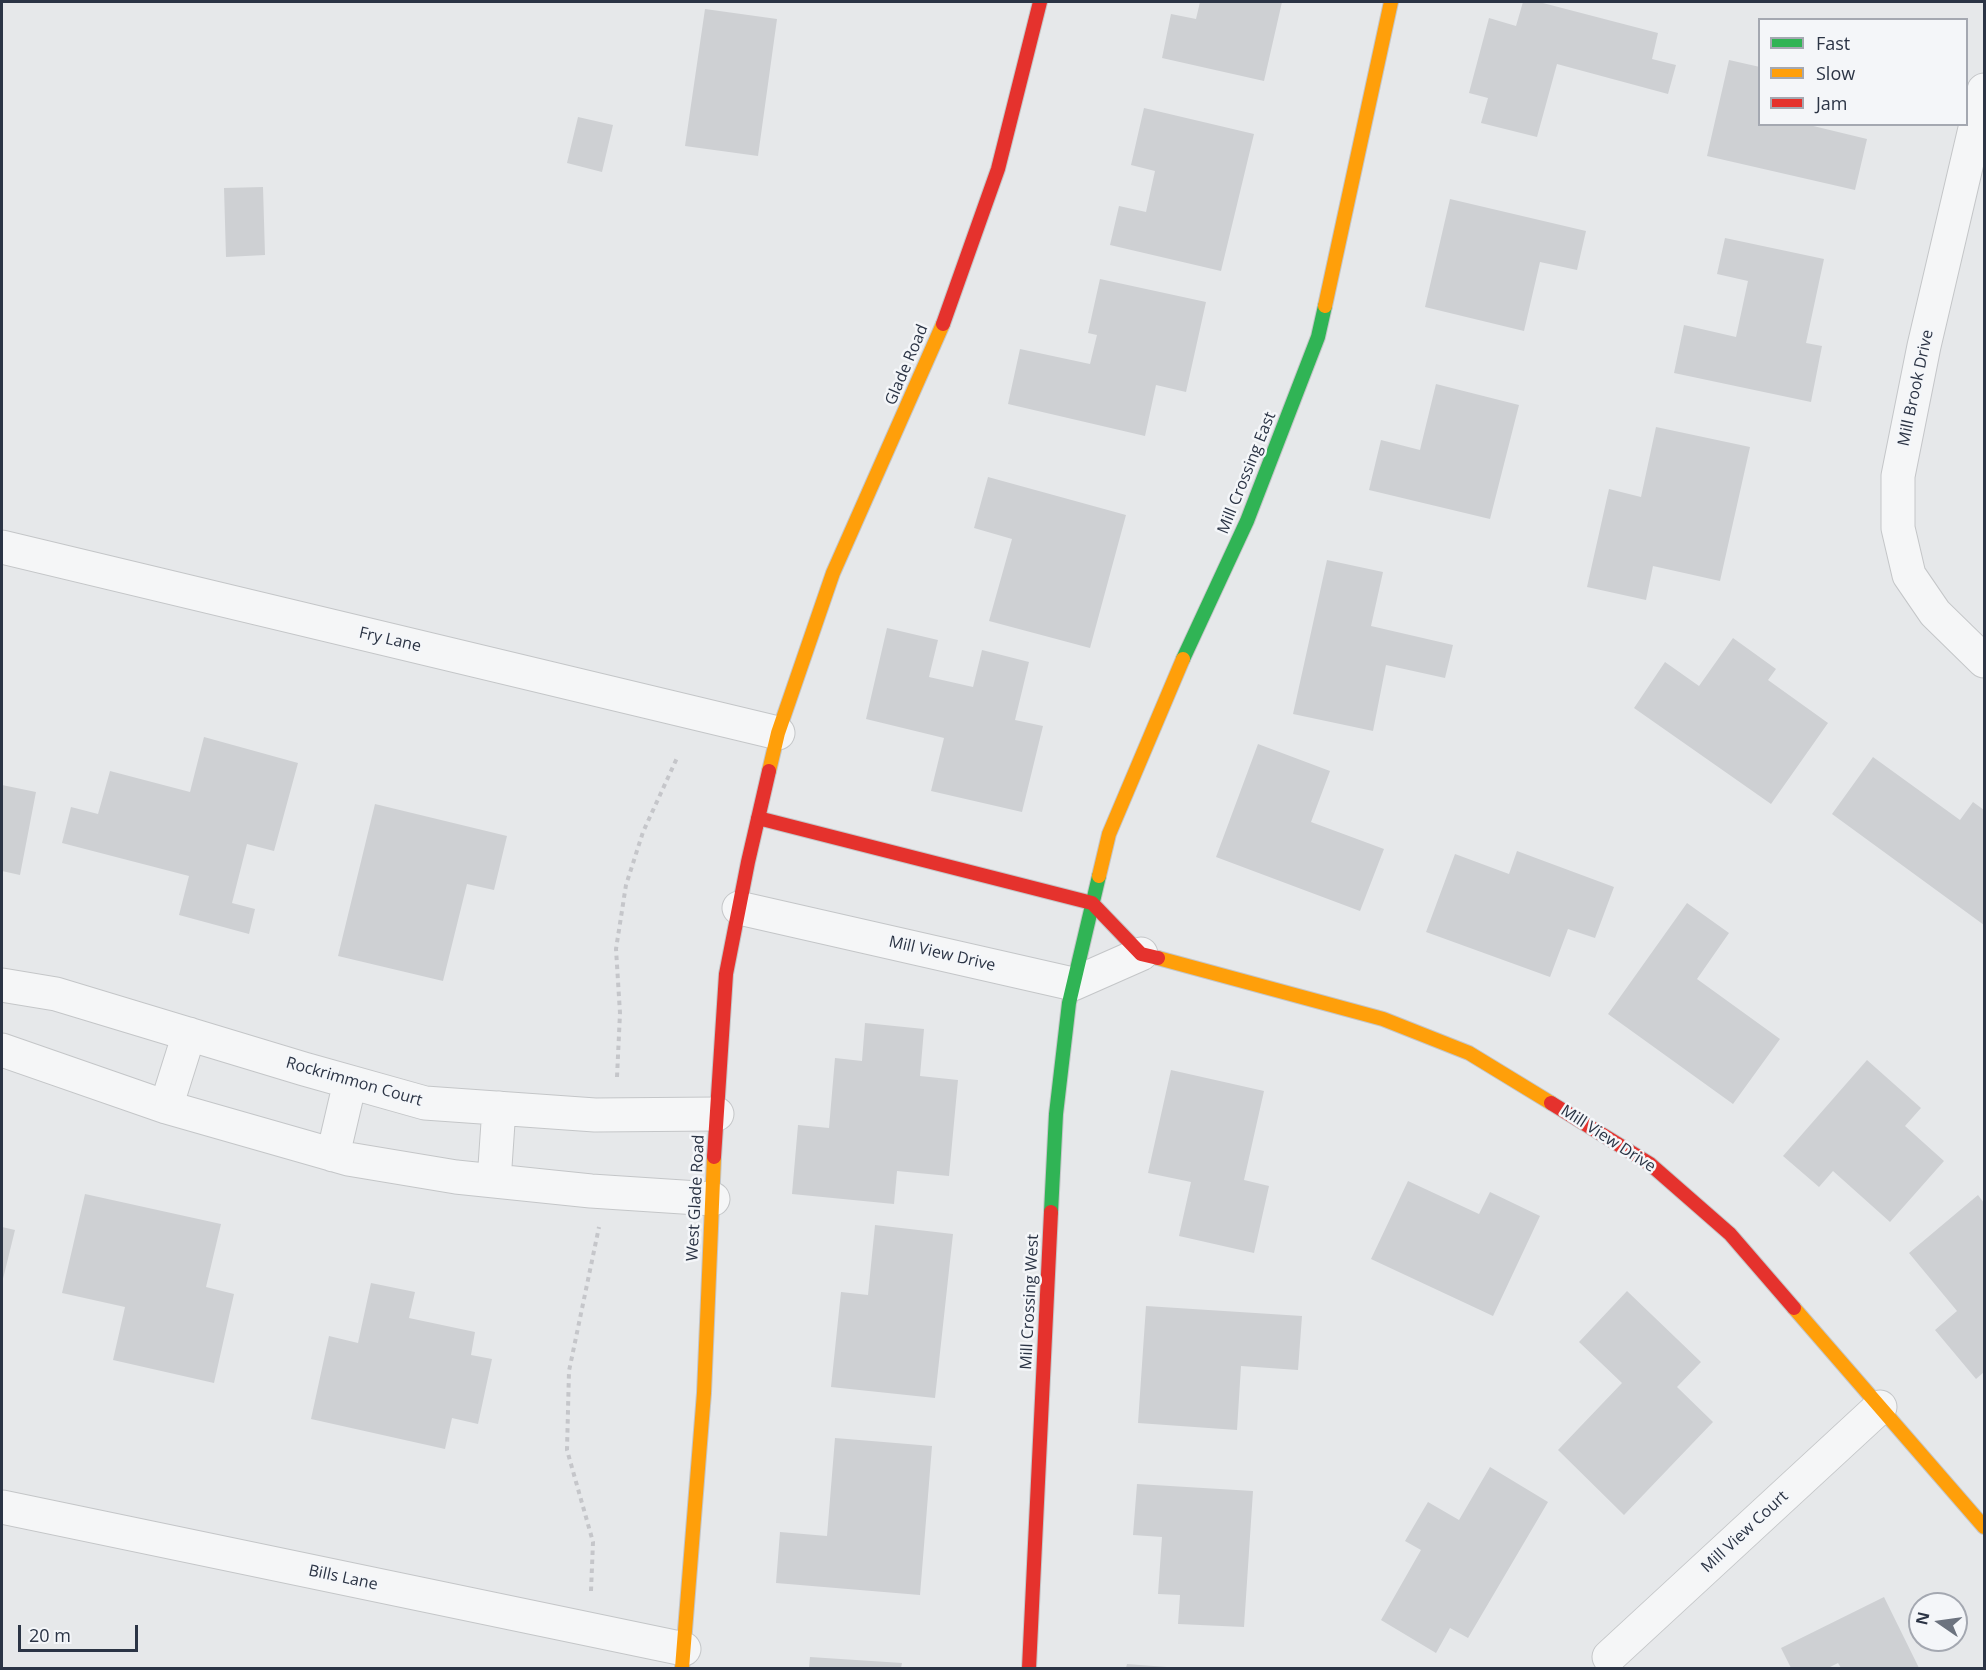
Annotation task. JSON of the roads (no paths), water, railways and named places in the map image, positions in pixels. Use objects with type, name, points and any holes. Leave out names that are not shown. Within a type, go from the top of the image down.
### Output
[{"type":"street","name":"Glade Road","points":[[778,733],[833,573],[938,340],[998,169],[1040,2]]},
{"type":"street","name":"Mill Crossing East","points":[[1083,940],[1109,834],[1166,695],[1247,521],[1318,337],[1391,2]]},
{"type":"street","name":"Mill Brook Drive","points":[[1984,90],[1924,346],[1898,476],[1898,528],[1909,574],[1935,613],[1984,661]]},
{"type":"street","name":"Fry Lane","points":[[2,548],[778,733]]},
{"type":"street","name":"West Glade Road","points":[[683,1659],[704,1393],[726,974],[778,733]]},
{"type":"street","points":[[758,818],[1092,903],[1141,954],[1073,984]]},
{"type":"street","name":"Mill View Drive","points":[[739,908],[1073,984]]},
{"type":"street","name":"Mill Crossing West","points":[[1029,1668],[1056,1114],[1069,1003],[1083,940]]},
{"type":"street","name":"Mill View Drive","points":[[1141,954],[1383,1019],[1469,1053],[1650,1164],[1730,1234],[1984,1527]]},
{"type":"street","name":"Rockrimmon Court","points":[[2,985],[56,994],[425,1103],[594,1114],[717,1114]]},
{"type":"street","points":[[166,1107],[189,1034]]},
{"type":"street","points":[[2,1050],[166,1107],[333,1155],[456,1177],[591,1191],[713,1199]]},
{"type":"street","points":[[333,1155],[351,1082]]},
{"type":"street","points":[[494,1180],[499,1108]]},
{"type":"street","name":"Mill View Court","points":[[1609,1657],[1880,1407]]},
{"type":"street","name":"Bills Lane","points":[[2,1507],[683,1659]]}]
